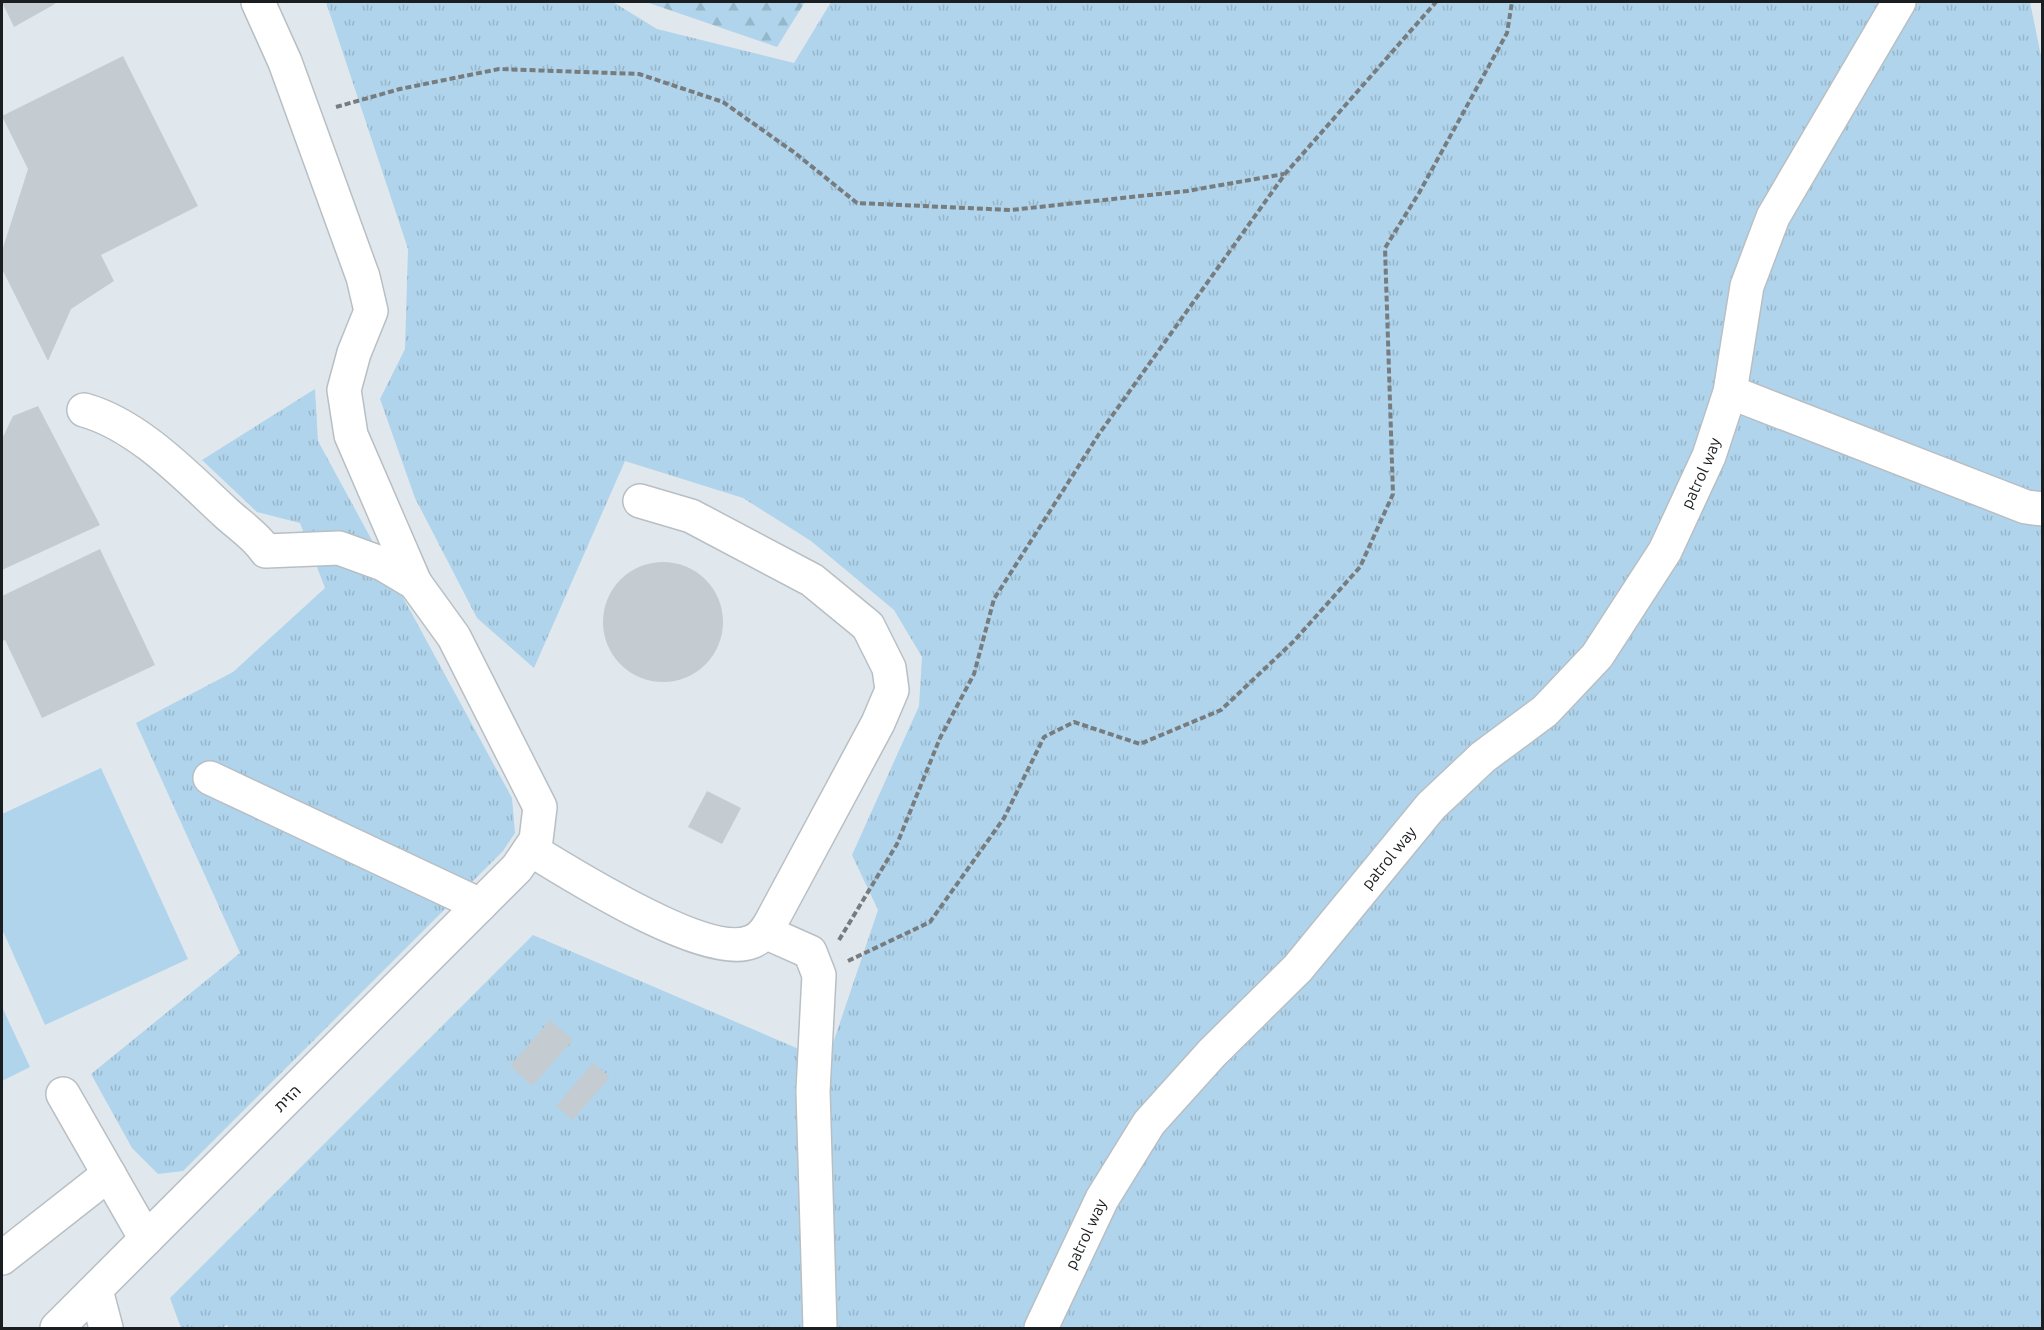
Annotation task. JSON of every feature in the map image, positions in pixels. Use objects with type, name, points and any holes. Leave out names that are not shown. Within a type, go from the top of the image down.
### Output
[{"type":"street","points":[[258,2],[285,63],[305,117],[363,277],[371,311],[354,353],[344,390],[351,435],[415,583],[454,636],[540,807],[536,840],[524,859],[636,912],[713,942],[751,943],[765,932],[878,723],[892,690],[889,668],[868,626],[812,580],[691,516],[640,501]]},
{"type":"street","name":"patrol way","points":[[1041,1329],[1102,1199],[1149,1123],[1212,1053],[1298,968],[1431,806],[1483,756],[1545,711],[1597,656],[1665,551],[1709,456],[1730,392],[1747,286],[1773,217],[1899,2]]},
{"type":"street","points":[[1730,392],[2026,507],[2043,508]]},
{"type":"street","points":[[84,410],[106,416],[176,465],[228,515],[256,537],[266,551],[339,548],[383,564],[415,583]]},
{"type":"street","points":[[210,778],[480,905]]},
{"type":"street","name":"הזית","points":[[57,1329],[524,859]]},
{"type":"street","points":[[765,932],[810,952],[819,975],[813,1091],[814,1198],[820,1329]]},
{"type":"street","points":[[63,1094],[146,1239]]},
{"type":"street","points":[[2,1258],[109,1174]]},
{"type":"street","points":[[96,1290],[106,1329]]},
{"type":"path","points":[[819,975],[897,844],[940,738],[974,674],[994,599],[1099,434],[1285,174],[1436,2]]},
{"type":"path","points":[[819,975],[930,922],[1004,818],[1044,737],[1074,722],[1140,744],[1221,710],[1294,641],[1360,567],[1393,494],[1384,248],[1419,193],[1507,33],[1512,2]]},
{"type":"path","points":[[305,117],[399,88],[499,69],[639,74],[723,102],[795,153],[857,203],[1011,210],[1187,191],[1285,174]]},
{"type":"green space","points":[[326,2],[613,2],[657,29],[794,63],[831,2],[2030,2],[2042,61],[2042,1328],[229,1328],[227,1325],[222,1328],[181,1328],[170,1298],[533,935],[827,1061],[878,910],[852,855],[919,706],[922,657],[894,610],[811,541],[743,498],[625,461],[534,668],[477,618],[415,498],[380,399],[405,349],[408,249]]},
{"type":"green space","points":[[646,2],[805,2],[777,47]]},
{"type":"green space","points":[[315,389],[318,441],[512,798],[515,833],[503,851],[183,1171],[158,1174],[132,1148],[91,1074],[240,953],[136,723],[233,672],[325,588],[300,523],[257,512],[202,460]]},
{"type":"green space","points":[[101,768],[188,959],[45,1025],[2,929],[2,814]]},
{"type":"green space","points":[[2,1007],[30,1067],[2,1081]]},
{"type":"building","points":[[2,2],[54,2],[55,4],[14,27]]},
{"type":"building","points":[[123,56],[198,206],[101,255],[114,281],[71,309],[48,361],[2,269],[2,251],[28,169],[2,116]]},
{"type":"building","points":[[38,406],[100,525],[2,570],[2,439],[13,416]]},
{"type":"building","points":[[100,549],[155,665],[42,718],[5,640],[2,641],[2,596]]},
{"type":"building","points":[[663,562],[686,567],[705,580],[718,599],[723,622],[718,645],[705,664],[686,677],[663,682],[640,677],[621,664],[608,645],[603,622],[608,599],[621,580],[640,567]]},
{"type":"building","points":[[707,791],[741,808],[722,844],[688,827]]},
{"type":"building","points":[[550,1020],[573,1040],[532,1086],[510,1066]]},
{"type":"building","points":[[593,1063],[610,1077],[573,1120],[556,1106]]}]
